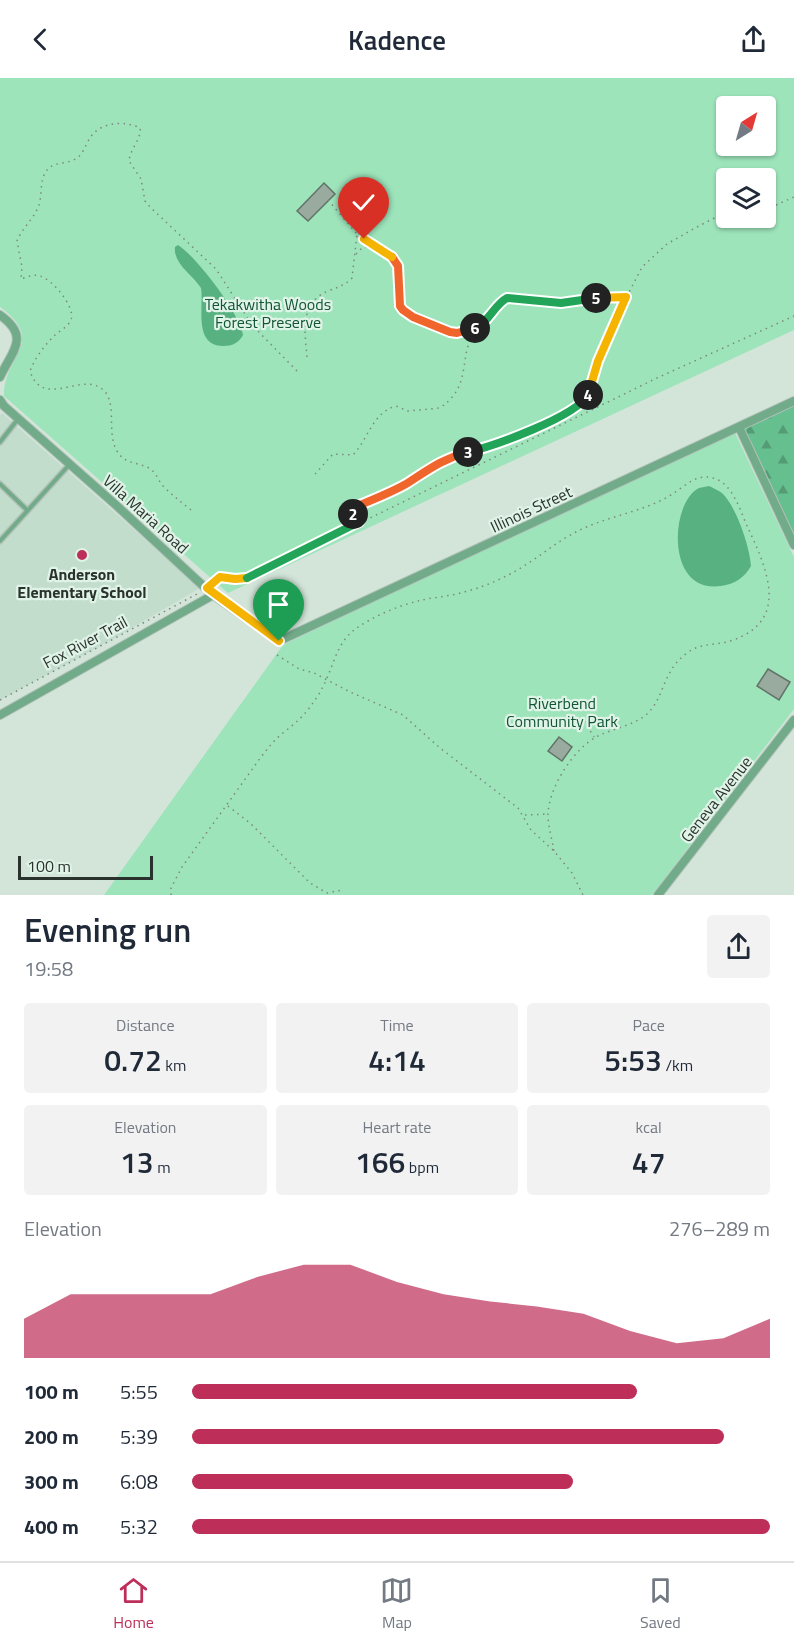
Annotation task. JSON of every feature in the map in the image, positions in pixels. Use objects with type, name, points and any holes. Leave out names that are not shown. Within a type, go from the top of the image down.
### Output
[{"type":"street","points":[[0,315],[11,323],[16,333],[17,344],[0,377]]},
{"type":"street","name":"Villa Maria Road","points":[[0,400],[18,419],[213,595],[279,641]]},
{"type":"street","name":"Illinois Street","points":[[279,641],[794,400]]},
{"type":"street","points":[[739,427],[794,544]]},
{"type":"street","points":[[0,715],[213,595]]},
{"type":"street","name":"Geneva Avenue","points":[[658,895],[794,720]]},
{"type":"lane","points":[[0,442],[18,419]]},
{"type":"lane","points":[[0,541],[70,464]]},
{"type":"lane","points":[[0,484],[27,510]]},
{"type":"path","points":[[191,510],[165,488],[151,470],[129,462],[117,451],[110,431],[111,403],[99,387],[87,384],[57,390],[49,389],[41,386],[31,375],[30,371],[35,358],[71,321],[72,317],[68,303],[46,279],[34,275],[21,279],[20,275],[22,267],[17,241],[40,204],[45,173],[53,165],[78,157],[92,135],[102,127],[122,123],[140,128],[141,133],[129,160],[141,179],[145,201],[216,269],[252,325],[297,371]]},
{"type":"path","points":[[776,205],[794,197]]},
{"type":"path","points":[[328,200],[357,234],[396,262],[400,306],[406,313],[450,332],[457,333],[480,326],[500,302],[507,298],[561,303],[626,297]]},
{"type":"path","points":[[716,217],[686,233],[654,255],[642,267],[598,361],[587,397],[582,402],[511,439],[442,461],[405,485],[355,507],[352,510],[359,522],[657,378],[794,316]]},
{"type":"path","points":[[307,357],[305,323],[308,306],[319,296],[344,286],[352,278],[357,234]]},
{"type":"path","points":[[356,255],[361,249],[374,245]]},
{"type":"path","points":[[315,474],[333,454],[353,455],[362,444],[373,423],[386,409],[396,406],[408,411],[440,408],[456,393],[465,369],[472,330]]},
{"type":"path","points":[[171,895],[171,888],[182,867],[275,740],[293,726],[309,708],[326,680],[337,648],[355,629],[400,607],[462,593],[501,579],[513,574],[575,532],[659,502],[694,479],[707,476],[718,479],[730,490],[766,571],[769,586],[767,612],[756,628],[733,641],[698,646],[688,652],[672,667],[648,712],[636,721],[595,738],[571,759],[549,803],[548,814],[554,851]]},
{"type":"path","name":"Fox River Trail","points":[[0,700],[207,588],[220,577],[245,579],[359,522]]},
{"type":"path","points":[[277,655],[299,669],[403,714],[440,748],[518,808],[531,830],[554,851],[572,873],[583,895]]},
{"type":"path","points":[[648,712],[653,716]]},
{"type":"path","points":[[585,721],[595,738]]},
{"type":"path","points":[[228,806],[250,824],[310,883],[327,893],[342,890]]},
{"type":"path","points":[[524,815],[548,814]]},
{"type":"shaded area","points":[[178,245],[206,273],[235,314],[243,335],[235,344],[223,346],[207,339],[202,324],[201,288],[177,259],[175,247]]},
{"type":"shaded area","name":"Anderson Elementary School","points":[[2,413],[200,588],[113,639],[0,700],[0,415]]},
{"type":"shaded area","points":[[709,486],[722,493],[732,507],[745,538],[751,566],[735,582],[721,586],[703,585],[690,576],[682,562],[678,545],[678,527],[682,510],[689,497],[699,488]]},
{"type":"green space","name":"Tekakwitha Woods Forest Preserve","points":[[0,78],[794,78],[794,330],[228,593],[4,396],[6,382],[22,340],[21,330],[14,319],[0,307]]},
{"type":"green space","points":[[794,405],[794,535],[744,429]]},
{"type":"green space","name":"Riverbend Community Park","points":[[735,433],[794,557],[794,709],[652,895],[104,895],[283,645],[515,534]]},
{"type":"building","points":[[324,183],[335,194],[308,221],[297,211]]},
{"type":"building","points":[[768,669],[790,682],[779,700],[757,686]]},
{"type":"building","points":[[559,737],[572,747],[562,761],[548,751]]},
{"type":"place","name":"Anderson Elementary School","points":[[82,555]]},
{"type":"route","points":[[279,641],[213,595],[207,588],[220,577],[245,579],[359,522],[352,510],[355,507],[405,485],[442,461],[524,434],[582,402],[587,397],[598,361],[626,297],[561,303],[507,298],[500,302],[480,326],[472,330],[450,332],[406,313],[400,306],[396,262],[385,251],[364,239]]}]
